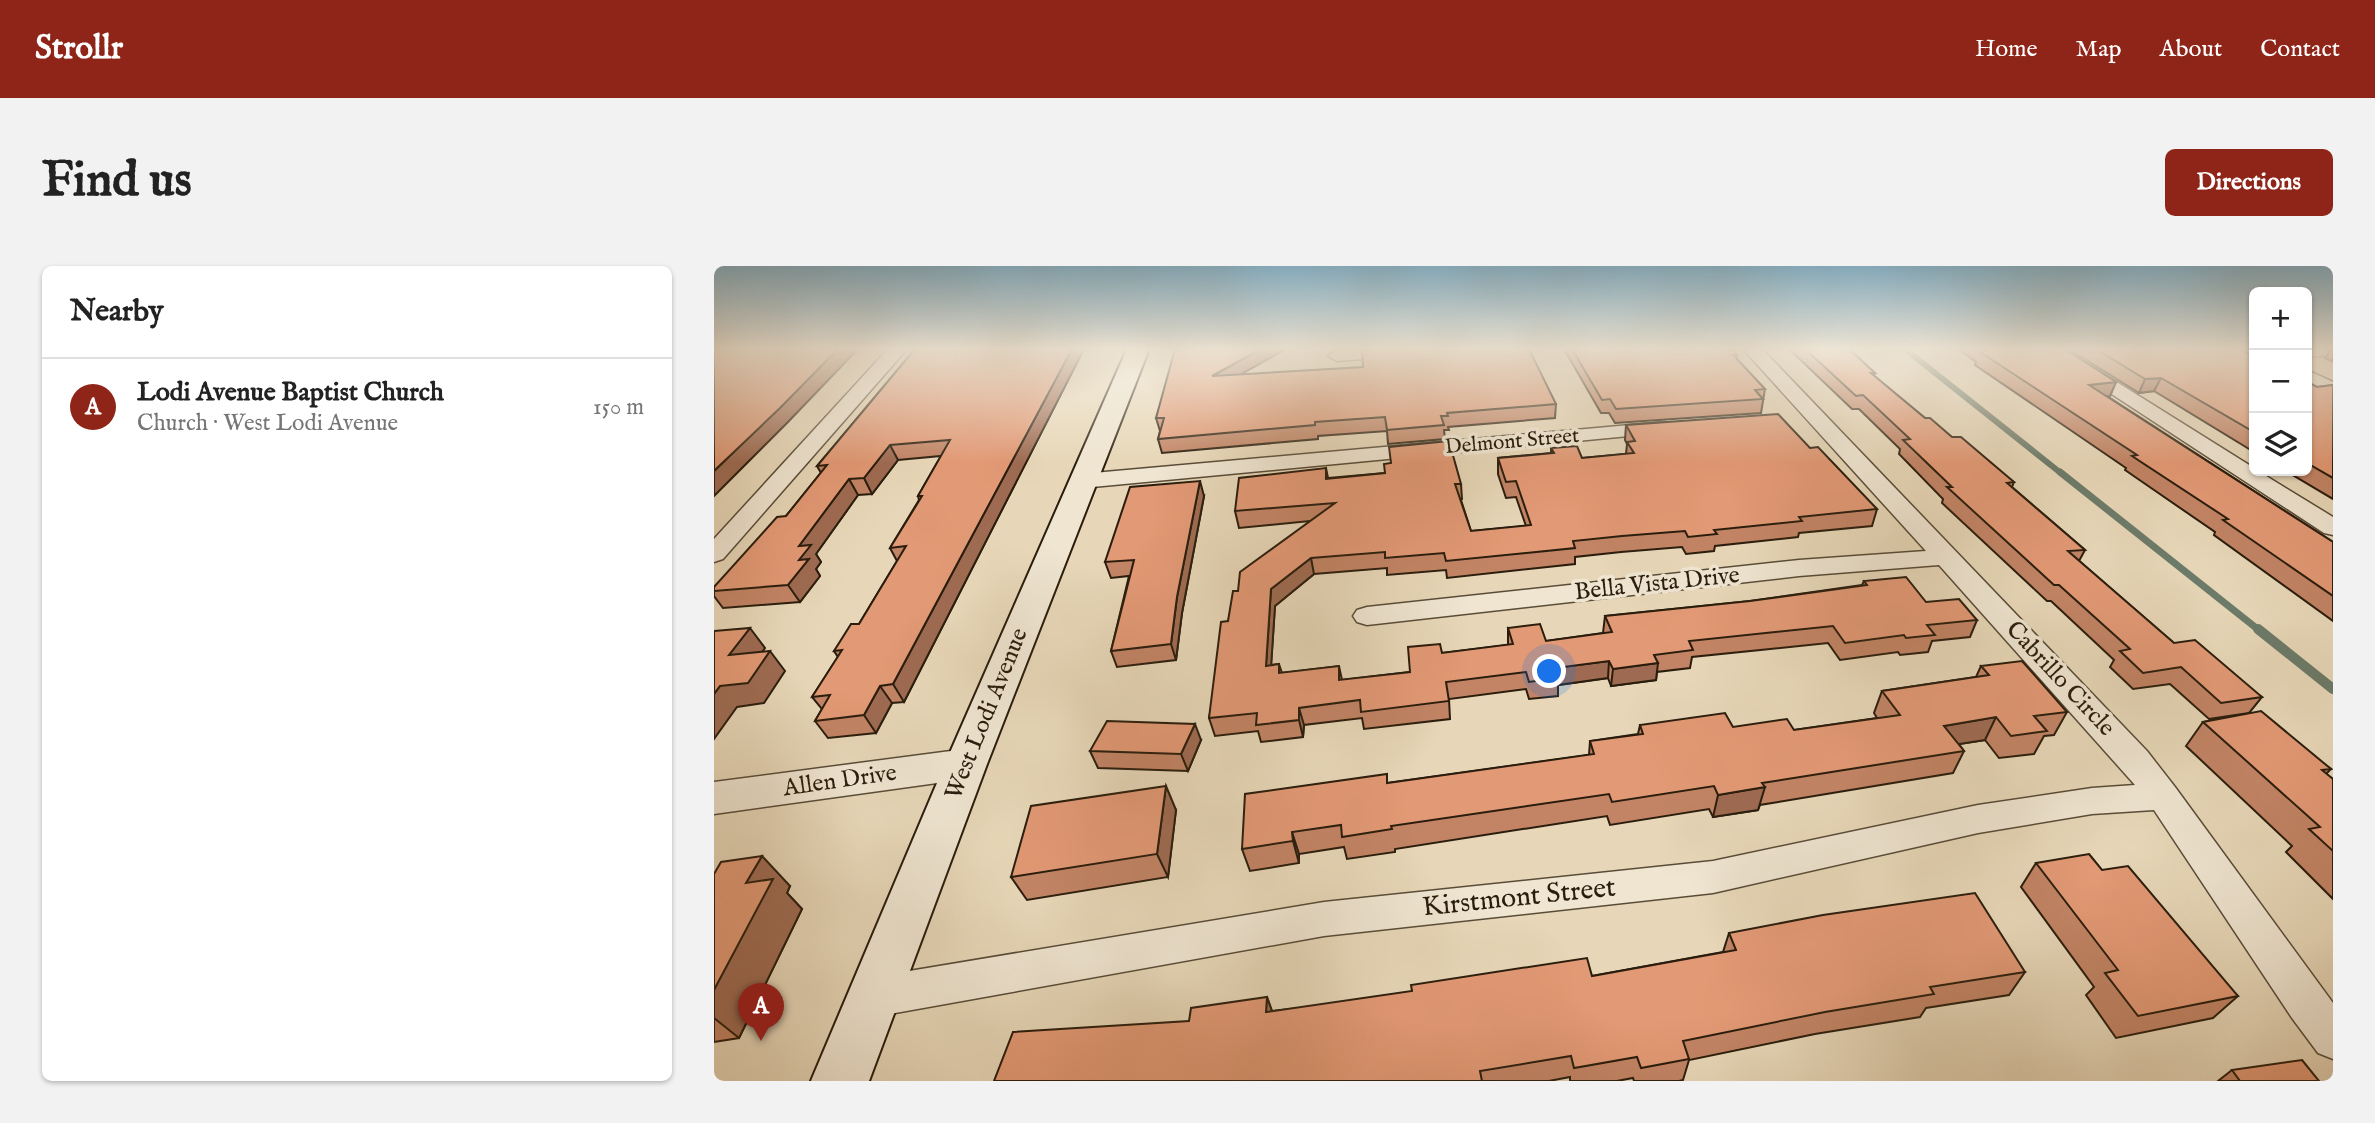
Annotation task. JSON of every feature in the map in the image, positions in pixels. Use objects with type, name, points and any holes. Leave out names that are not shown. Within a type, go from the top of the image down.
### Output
[{"type":"main road","name":"West Lodi Avenue","points":[[840,1081],[1122,387]]},
{"type":"street","points":[[714,554],[864,387]]},
{"type":"street","name":"Cabrillo Circle","points":[[1780,387],[1804,419],[1947,557],[2120,743],[2163,796],[2266,947],[2333,1038]]},
{"type":"street","points":[[2112,387],[2333,528]]},
{"type":"street","name":"Delmont Street","points":[[1082,481],[1681,426]]},
{"type":"street","name":"Bella Vista Drive","points":[[1367,616],[1798,568],[1947,557]]},
{"type":"street","name":"Allen Drive","points":[[714,798],[967,764]]},
{"type":"street","name":"Kirstmont Street","points":[[873,997],[1324,919],[1713,877],[1978,820],[2092,801],[2163,796]]},
{"type":"building","points":[[714,387],[801,387],[780,408],[714,471]]},
{"type":"building","points":[[883,387],[1052,387],[893,684],[880,686],[864,715],[815,721],[830,695],[812,697],[842,650],[834,651],[851,624],[859,624],[906,546],[890,548],[922,496],[918,496],[950,440],[890,445],[864,478],[849,479],[799,546],[811,545],[799,560],[809,559],[788,585],[714,591],[714,587],[777,517],[786,516],[827,465],[817,466]]},
{"type":"building","points":[[1165,387],[1548,387],[1556,404],[1447,413],[1448,416],[1441,416],[1444,425],[1387,430],[1385,417],[1158,439],[1164,418],[1156,418]]},
{"type":"building","points":[[1594,387],[1765,389],[1755,390],[1763,399],[1616,409],[1610,399],[1602,400]]},
{"type":"building","points":[[1846,387],[1888,387],[1952,437],[1961,437],[2014,482],[2007,483],[2085,550],[2068,551],[2174,643],[2195,640],[2262,697],[2221,703],[2181,667],[2143,673],[2120,651],[2130,649],[2059,585],[2054,585],[1947,487],[1952,487],[1903,440],[1910,439],[1863,395],[1856,396]]},
{"type":"building","points":[[2033,387],[2092,387],[2333,542],[2333,596],[2223,520],[2228,519],[2132,456],[2137,455]]},
{"type":"building","points":[[2177,387],[2249,387],[2249,429]]},
{"type":"building","points":[[2312,387],[2333,387],[2333,478],[2312,466]]},
{"type":"building","points":[[1778,414],[1810,448],[1818,447],[1877,509],[1799,517],[1802,521],[1714,530],[1717,534],[1688,537],[1685,531],[1622,536],[1573,541],[1575,548],[1446,561],[1444,553],[1385,558],[1385,552],[1311,558],[1271,589],[1266,666],[1279,664],[1279,673],[1339,666],[1339,680],[1410,672],[1408,647],[1440,644],[1442,653],[1513,644],[1508,628],[1540,624],[1546,641],[1612,632],[1605,616],[1750,601],[1867,585],[1864,581],[1906,577],[1926,602],[1959,599],[1977,620],[1927,625],[1935,635],[1906,638],[1904,635],[1845,643],[1833,626],[1689,641],[1693,650],[1654,655],[1658,663],[1613,669],[1609,661],[1555,668],[1558,678],[1529,682],[1526,672],[1446,682],[1449,701],[1361,712],[1360,700],[1299,708],[1299,720],[1256,725],[1257,713],[1209,718],[1221,622],[1228,621],[1233,591],[1238,591],[1240,572],[1335,503],[1235,511],[1239,478],[1326,468],[1326,479],[1385,473],[1384,464],[1391,463],[1389,447],[1449,441],[1461,484],[1455,484],[1471,531],[1531,525],[1516,481],[1506,482],[1498,458],[1554,453],[1551,448],[1577,446],[1582,458],[1634,453],[1627,442],[1635,441],[1626,425]]},
{"type":"building","points":[[1200,481],[1177,597],[1171,644],[1111,651],[1134,560],[1105,562],[1130,487]]},
{"type":"building","points":[[750,628],[729,655],[770,651],[748,683],[720,686],[714,694],[714,631]]},
{"type":"building","points":[[2022,661],[2067,712],[2034,716],[2047,731],[2011,736],[1996,717],[1944,726],[1964,751],[1762,783],[1765,787],[1718,795],[1714,786],[1612,802],[1609,794],[1391,826],[1392,829],[1342,837],[1341,825],[1292,832],[1293,841],[1242,849],[1245,794],[1387,774],[1387,783],[1594,754],[1590,741],[1643,734],[1640,725],[1725,713],[1733,727],[1787,719],[1794,730],[1900,715],[1882,691],[1989,675],[1981,666]]},
{"type":"building","points":[[2261,711],[2331,769],[2322,770],[2333,779],[2333,851],[2309,829],[2320,827],[2203,722]]},
{"type":"building","points":[[1107,721],[1195,724],[1181,754],[1090,751]]},
{"type":"building","points":[[1166,786],[1157,854],[1011,877],[1031,806]]},
{"type":"building","points":[[2089,854],[2102,870],[2128,866],[2238,996],[2138,1016],[2105,973],[2118,970],[2036,863]]},
{"type":"building","points":[[762,856],[746,883],[773,879],[714,990],[714,874],[721,862]]},
{"type":"building","points":[[1975,893],[2025,972],[1930,987],[1934,994],[1825,1012],[1683,1041],[1689,1059],[1641,1068],[1637,1057],[1574,1068],[1571,1056],[1480,1071],[1482,1081],[994,1081],[1013,1032],[1189,1021],[1191,1008],[1267,997],[1266,1012],[1412,991],[1411,985],[1587,958],[1592,976],[1736,950],[1729,933],[1823,915]]},
{"type":"building","points":[[2302,1060],[2319,1081],[2240,1081],[2232,1070]]},
{"type":"waterway","points":[[1953,387],[2062,474]]},
{"type":"waterway","points":[[2060,472],[2260,631]]},
{"type":"waterway","points":[[2258,629],[2333,689]]},
{"type":"place","name":"Lodi Avenue Baptist Church","points":[[761,1041]]}]
